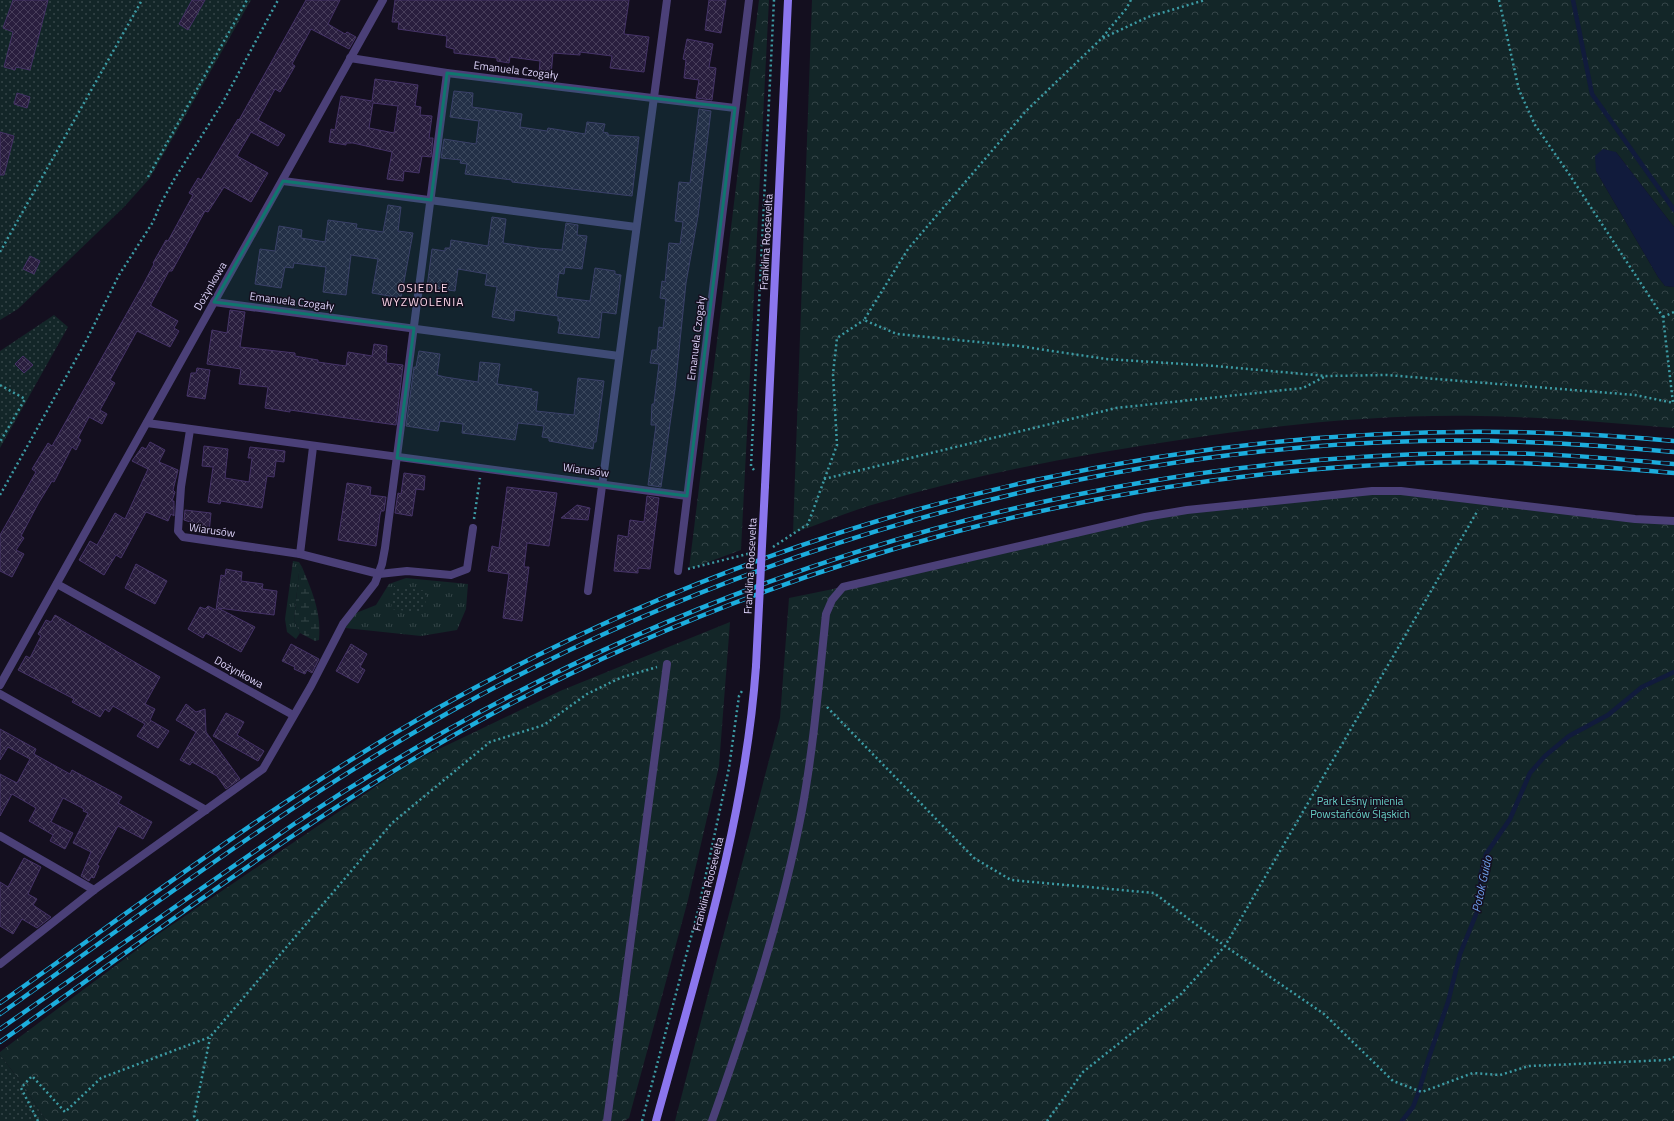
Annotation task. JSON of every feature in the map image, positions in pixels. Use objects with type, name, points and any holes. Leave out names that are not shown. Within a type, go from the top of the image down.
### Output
[{"type":"street","name":"Dożynkowa","points":[[0,685],[383,0]]},
{"type":"street","points":[[588,591],[667,0]]},
{"type":"street","name":"Emanuela Czogały","points":[[678,571],[749,0]]},
{"type":"street","name":"Franklina Roosevelta","points":[[656,1121],[729,849],[742,790],[754,704],[788,0]]},
{"type":"street","name":"Emanuela Czogały","points":[[350,58],[447,72],[735,108]]},
{"type":"street","points":[[0,964],[94,890],[263,769],[311,686],[343,624],[369,591],[379,574],[385,548],[447,72]]},
{"type":"street","points":[[283,181],[636,228]]},
{"type":"street","name":"Emanuela Czogały","points":[[214,302],[619,356]]},
{"type":"street","name":"Wiarusów","points":[[147,423],[313,447],[687,496]]},
{"type":"street","name":"Wiarusów","points":[[190,430],[181,487],[178,531],[183,537],[300,554],[379,574],[407,571],[452,575],[460,574],[467,569],[473,528]]},
{"type":"street","points":[[300,554],[313,447]]},
{"type":"street","points":[[712,1121],[764,964],[785,883],[802,811],[812,751],[826,614],[832,600],[843,587],[995,553],[1113,524],[1187,510],[1372,491],[1401,491],[1636,519],[1674,521]]},
{"type":"street","name":"Dożynkowa","points":[[57,584],[294,715]]},
{"type":"street","points":[[607,1121],[667,664]]},
{"type":"street","points":[[0,694],[206,810]]},
{"type":"street","points":[[0,836],[94,890]]},
{"type":"path","points":[[0,252],[142,0]]},
{"type":"path","points":[[148,177],[247,0]]},
{"type":"path","points":[[0,496],[85,343],[119,275],[153,222],[161,203],[175,178],[223,102],[278,0]]},
{"type":"path","points":[[765,486],[751,466],[774,0]]},
{"type":"path","points":[[1131,0],[1126,9],[1100,39],[1026,111],[908,250],[864,320],[837,338],[833,374],[837,445],[824,479],[1116,408],[1303,388],[1326,376]]},
{"type":"path","points":[[1100,39],[1148,17],[1205,0]]},
{"type":"path","points":[[864,320],[896,334],[1019,346],[1106,359],[1215,366],[1326,376],[1395,376],[1635,395],[1674,403],[1663,317],[1535,125],[1519,90],[1499,0]]},
{"type":"path","points":[[1663,317],[1674,312]]},
{"type":"path","points":[[0,385],[25,399],[0,442]]},
{"type":"path","points":[[473,528],[481,468]]},
{"type":"path","points":[[1047,1121],[1083,1072],[1181,994],[1225,946],[1483,501]]},
{"type":"path","points":[[198,1121],[194,1116],[210,1037],[392,823],[490,742],[544,725],[587,694],[620,678],[667,664]]},
{"type":"path","points":[[642,1121],[698,911],[729,768],[739,696],[742,690]]},
{"type":"path","points":[[817,697],[974,858],[1011,880],[1154,893],[1225,946],[1324,1014],[1393,1081],[1422,1092],[1473,1072],[1500,1075],[1529,1066],[1668,1060],[1674,1057]]},
{"type":"path","points":[[38,1121],[21,1088],[32,1076],[65,1112],[101,1078],[210,1037]]},
{"type":"highlighted area","points":[[447,73],[735,108],[687,496],[397,458],[414,328],[214,302],[283,181],[431,200]]},
{"type":"green space","points":[[0,0],[251,0],[150,178],[124,207],[18,309],[0,320]]},
{"type":"green space","points":[[759,0],[769,0],[741,550],[689,569]]},
{"type":"green space","points":[[812,0],[1674,0],[1674,227],[1616,152],[1596,171],[1658,277],[1665,286],[1674,287],[1674,428],[1578,420],[1444,416],[1370,418],[1259,429],[1109,451],[995,473],[871,505],[793,533]]},
{"type":"green space","points":[[54,315],[68,327],[0,448],[0,351]]},
{"type":"green space","name":"Park Leśny imienia Powstańców Śląskich","points":[[1372,491],[1674,521],[1674,1121],[675,1121],[780,718],[789,598],[843,587],[1145,517]]},
{"type":"green space","points":[[293,561],[299,562],[302,567],[299,573],[294,620],[300,633],[296,639],[287,632],[285,619]]},
{"type":"green space","points":[[302,567],[313,594],[318,612],[320,630],[319,640],[315,641],[300,633],[294,620],[299,572]]},
{"type":"green space","points":[[406,578],[468,584],[466,609],[457,630],[421,636],[345,628],[356,613],[376,605],[389,584]]},
{"type":"green space","points":[[394,586],[427,591],[424,613],[391,609]]},
{"type":"green space","points":[[730,622],[719,766],[688,900],[629,1118],[624,1121],[46,1121],[24,1086],[0,1055],[0,1052],[154,937],[412,762],[560,691]]},
{"type":"green space","points":[[0,1055],[24,1086],[46,1121],[0,1121]]},
{"type":"water","points":[[1603,149],[1616,152],[1674,227],[1674,287],[1665,286],[1658,277],[1596,171],[1595,156]]},
{"type":"building","points":[[13,0],[48,0],[30,70],[16,67],[15,70],[4,67],[13,32],[3,28]]},
{"type":"building","points":[[192,0],[205,0],[188,30],[179,24]]},
{"type":"building","points":[[306,0],[340,0],[328,24],[345,34],[347,32],[356,37],[349,49],[311,29],[292,64],[295,66],[280,92],[275,89],[258,120],[285,135],[278,146],[251,132],[237,156],[268,173],[251,202],[224,187],[208,212],[205,211],[172,271],[169,271],[151,304],[151,306],[178,321],[174,328],[179,331],[170,347],[137,331],[110,380],[115,383],[100,410],[107,414],[102,424],[89,417],[78,438],[81,440],[76,450],[72,447],[54,482],[52,481],[21,536],[24,538],[16,550],[24,554],[12,577],[0,571],[0,535],[36,472],[32,469],[48,443],[52,446],[144,283],[154,264],[153,263],[166,240],[168,241],[193,195],[189,193],[198,178],[201,180],[238,119],[239,120]]},
{"type":"building","points":[[395,0],[629,0],[624,34],[649,37],[644,72],[610,68],[612,56],[580,52],[580,55],[553,53],[551,75],[539,73],[540,61],[510,57],[509,63],[497,61],[497,58],[454,53],[454,49],[446,47],[447,36],[398,29],[399,22],[392,22]]},
{"type":"building","points":[[709,0],[726,0],[721,33],[705,30]]},
{"type":"building","points":[[687,39],[713,44],[709,67],[716,68],[712,100],[696,98],[699,80],[684,78],[686,60],[683,59]]},
{"type":"building","points":[[375,79],[418,85],[415,106],[421,107],[420,115],[432,116],[429,138],[433,138],[431,157],[422,156],[419,173],[404,171],[403,181],[387,179],[392,152],[353,143],[346,143],[346,145],[329,142],[331,129],[335,130],[341,96],[372,101]],"holes":[[[373,103],[398,106],[394,133],[369,128]]]},
{"type":"building","points":[[454,91],[473,93],[472,107],[522,114],[520,127],[547,131],[548,128],[585,134],[587,122],[605,124],[603,132],[608,133],[608,135],[639,137],[632,196],[512,182],[512,180],[465,174],[467,164],[460,163],[461,160],[441,158],[444,139],[476,144],[479,121],[450,117]]},
{"type":"building","points":[[17,93],[30,97],[27,108],[14,104]]},
{"type":"building","points":[[699,109],[711,111],[698,216],[686,283],[675,389],[661,487],[648,485],[656,425],[651,425],[652,404],[654,404],[659,364],[650,363],[652,350],[657,350],[659,327],[663,328],[666,299],[660,298],[662,281],[665,282],[669,243],[680,244],[683,222],[675,221],[679,182],[690,183]]},
{"type":"building","points":[[0,132],[14,136],[4,175],[0,175]]},
{"type":"building","points":[[388,205],[401,207],[398,231],[413,233],[401,298],[372,293],[378,259],[351,255],[346,295],[323,292],[326,267],[294,263],[293,268],[285,267],[281,288],[255,284],[260,249],[275,251],[279,226],[302,230],[301,238],[325,242],[328,220],[357,224],[356,228],[383,232]]},
{"type":"building","points":[[492,217],[506,219],[503,243],[537,248],[562,250],[566,223],[578,225],[577,235],[587,236],[582,269],[565,267],[564,274],[559,273],[556,297],[590,301],[595,268],[615,271],[615,274],[621,275],[616,314],[602,312],[599,338],[558,333],[560,321],[558,321],[558,316],[515,310],[514,321],[492,317],[497,287],[485,285],[487,274],[458,269],[455,291],[427,287],[432,249],[445,251],[445,248],[450,248],[451,240],[488,246]]},
{"type":"building","points":[[30,256],[40,261],[34,274],[23,269]]},
{"type":"building","points":[[230,310],[245,312],[240,347],[295,353],[295,356],[318,360],[318,362],[346,366],[348,352],[372,356],[374,344],[387,346],[386,363],[403,365],[396,425],[290,410],[290,412],[265,408],[268,387],[239,384],[241,369],[207,364],[212,330],[227,333]]},
{"type":"building","points":[[419,351],[440,354],[437,375],[445,377],[478,382],[480,362],[500,364],[497,384],[532,389],[531,391],[538,392],[536,411],[574,415],[578,378],[604,381],[596,442],[594,442],[593,449],[549,441],[549,438],[542,437],[544,426],[518,423],[515,440],[462,433],[463,424],[440,421],[438,431],[406,426],[414,367],[416,367]]},
{"type":"building","points":[[23,356],[33,365],[24,373],[15,364]]},
{"type":"building","points":[[197,368],[210,370],[205,399],[187,396],[191,373],[196,373]]},
{"type":"building","points":[[150,442],[165,450],[159,462],[178,470],[173,490],[175,492],[172,501],[174,501],[174,516],[171,514],[168,521],[146,512],[121,558],[116,555],[104,575],[79,560],[90,541],[97,545],[115,513],[125,519],[148,469],[132,461],[142,447],[146,449]]},
{"type":"building","points":[[204,446],[228,449],[225,478],[249,482],[252,458],[248,458],[250,447],[285,451],[284,462],[276,461],[274,477],[267,476],[262,508],[221,501],[220,504],[208,502],[213,467],[202,466]]},
{"type":"building","points":[[404,473],[425,476],[424,490],[416,489],[412,516],[395,513],[398,493],[401,494]]},
{"type":"building","points":[[347,483],[371,487],[370,495],[386,497],[384,511],[381,511],[380,515],[376,546],[338,540]]},
{"type":"building","points":[[507,487],[557,493],[549,546],[527,543],[524,567],[529,567],[522,621],[503,618],[509,574],[488,571],[492,546],[499,548]]},
{"type":"building","points":[[647,496],[659,498],[650,569],[638,568],[638,573],[614,571],[618,535],[628,537],[630,520],[644,522]]},
{"type":"building","points":[[577,505],[590,508],[588,520],[561,518]]},
{"type":"building","points":[[185,510],[211,513],[209,533],[190,531],[190,522],[184,520]]},
{"type":"building","points":[[136,564],[167,581],[155,604],[125,588]]},
{"type":"building","points":[[226,569],[242,572],[241,581],[263,584],[262,589],[277,591],[274,615],[218,608],[255,627],[241,652],[206,633],[203,638],[188,629],[200,607],[205,609],[208,606],[216,610],[221,575],[225,576]]},
{"type":"building","points":[[55,615],[160,677],[145,704],[155,709],[150,720],[169,731],[158,748],[137,736],[145,724],[113,706],[109,712],[105,709],[100,717],[72,702],[74,699],[18,670],[26,656],[30,658],[41,636],[38,634],[46,620],[51,622]]},
{"type":"building","points":[[291,644],[319,659],[312,673],[307,670],[305,674],[282,661]]},
{"type":"building","points":[[351,644],[367,654],[360,667],[365,670],[358,683],[336,671]]},
{"type":"building","points":[[186,704],[196,712],[205,709],[206,732],[240,779],[226,789],[217,776],[192,762],[190,765],[180,760],[196,732],[176,720]]},
{"type":"building","points":[[226,713],[244,722],[237,735],[264,751],[258,761],[213,736]]},
{"type":"building","points":[[0,729],[36,749],[34,754],[70,774],[72,770],[122,797],[118,803],[152,822],[143,839],[118,826],[97,865],[99,866],[94,878],[91,877],[89,881],[81,876],[91,852],[73,843],[88,813],[83,811],[84,809],[63,798],[51,822],[73,833],[65,849],[50,841],[53,835],[29,821],[36,808],[12,794],[0,816],[0,774],[17,783],[30,759],[8,747],[0,760]]},
{"type":"building","points":[[24,858],[41,867],[28,894],[37,899],[33,905],[51,917],[37,928],[22,919],[13,934],[0,926],[0,882],[8,887]]},
{"type":"waterway","points":[[1573,0],[1592,94],[1674,210]]},
{"type":"waterway","name":"Potok Guido","points":[[1402,1121],[1413,1107],[1419,1091],[1448,1002],[1460,954],[1477,912],[1481,873],[1486,854],[1510,819],[1530,773],[1545,756],[1569,736],[1608,715],[1642,687],[1674,672]]},
{"type":"railway","points":[[0,1003],[270,813],[325,776],[438,708],[581,634],[729,572],[881,520],[1036,480],[1193,452],[1352,436],[1513,432],[1674,441]]},
{"type":"railway","points":[[0,1014],[219,858],[275,820],[388,748],[446,714],[558,656],[674,604],[794,558],[916,519],[1041,488],[1167,464],[1293,448],[1419,441],[1515,441],[1578,444],[1674,452]]},
{"type":"railway","points":[[0,1029],[294,824],[427,741],[565,668],[708,605],[855,553],[1005,511],[1158,480],[1313,461],[1470,453],[1521,453],[1674,464]]},
{"type":"railway","points":[[0,1042],[246,868],[371,785],[435,746],[501,709],[608,656],[718,609],[831,569],[946,534],[1063,506],[1181,485],[1300,471],[1419,463],[1483,462],[1578,466],[1674,473]]},
{"type":"district","name":"OSIEDLE WYZWOLENIA","points":[[423,295]]}]
